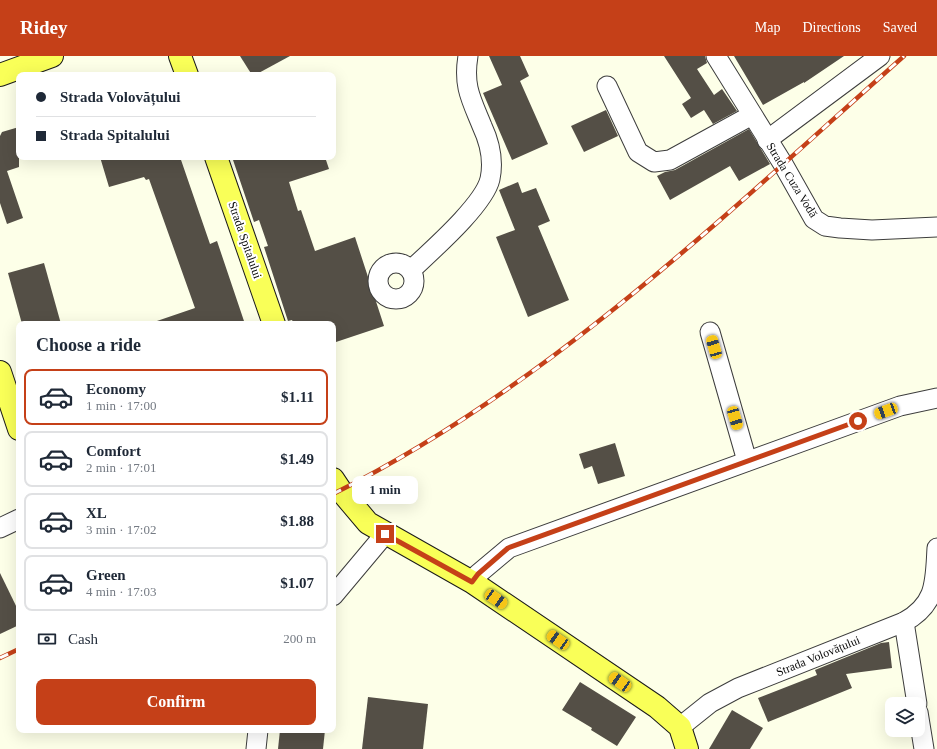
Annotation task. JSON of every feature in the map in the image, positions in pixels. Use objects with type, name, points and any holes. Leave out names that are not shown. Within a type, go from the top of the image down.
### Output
[{"type":"main road","points":[[0,75],[52,56]]},
{"type":"main road","points":[[180,56],[186,72]]},
{"type":"main road","name":"Strada Spitalului","points":[[217,160],[273,321]]},
{"type":"main road","points":[[0,372],[16,420]]},
{"type":"main road","points":[[336,484],[368,523],[472,582],[658,707],[680,727],[686,749]]},
{"type":"street","points":[[411,270],[452,232],[481,198],[490,180],[492,160],[489,142],[470,97],[466,80],[468,56]]},
{"type":"street","name":"Strada Cuza Vodă","points":[[716,56],[783,164],[814,219],[825,226],[872,230],[937,227]]},
{"type":"street","points":[[767,140],[880,56]]},
{"type":"street","points":[[607,86],[638,152],[654,162],[670,160],[752,115]]},
{"type":"street","points":[[710,332],[747,461]]},
{"type":"street","points":[[472,582],[478,574],[508,548],[900,406],[937,398]]},
{"type":"street","points":[[0,528],[16,520]]},
{"type":"street","points":[[336,592],[385,534]]},
{"type":"street","name":"Strada Volovățului","points":[[680,727],[710,703],[738,688],[930,611],[937,548]]},
{"type":"street","points":[[904,622],[916,697]]},
{"type":"street","points":[[256,749],[258,733]]},
{"type":"street","points":[[922,737],[924,749]]},
{"type":"building","points":[[240,56],[290,56],[261,72],[250,72]]},
{"type":"building","points":[[489,56],[520,56],[529,76],[520,81],[548,144],[512,160],[483,93],[502,85]]},
{"type":"building","points":[[664,56],[705,56],[707,63],[697,69],[714,95],[722,89],[737,111],[713,124],[704,110],[691,118],[682,104],[691,98]]},
{"type":"building","points":[[734,56],[844,56],[804,83],[763,105]]},
{"type":"building","points":[[606,110],[618,136],[584,152],[571,126]]},
{"type":"building","points":[[16,128],[16,160],[19,160],[19,167],[7,171],[23,218],[7,224],[0,203],[0,136],[2,132]]},
{"type":"building","points":[[749,129],[770,164],[739,181],[730,166],[670,200],[657,176],[665,172],[675,170]]},
{"type":"building","points":[[101,160],[181,160],[210,244],[217,241],[244,321],[157,321],[195,308],[149,179],[146,180],[144,177],[109,187]]},
{"type":"building","points":[[233,160],[326,160],[329,169],[289,182],[298,211],[301,210],[315,251],[355,237],[384,326],[336,342],[336,321],[288,321],[264,247],[268,246],[259,220],[254,222]]},
{"type":"building","points":[[518,182],[522,193],[536,188],[550,221],[538,226],[569,300],[528,317],[496,237],[515,230],[499,190]]},
{"type":"building","points":[[44,263],[60,321],[21,321],[8,273]]},
{"type":"building","points":[[615,443],[625,476],[598,484],[592,466],[584,469],[579,454]]},
{"type":"building","points":[[0,573],[16,606],[16,626],[0,634]]},
{"type":"building","points":[[889,642],[892,668],[846,674],[852,688],[768,722],[758,698],[817,675],[815,670],[881,643]]},
{"type":"building","points":[[580,682],[636,717],[617,746],[591,730],[592,728],[562,710]]},
{"type":"building","points":[[368,697],[428,704],[423,749],[362,749]]},
{"type":"building","points":[[732,710],[763,728],[750,749],[709,749]]},
{"type":"building","points":[[280,733],[325,733],[323,749],[278,749]]},
{"type":"railway","points":[[336,492],[412,451],[488,402],[561,350],[702,236],[904,56]]},
{"type":"railway","points":[[0,658],[16,650]]},
{"type":"route","points":[[385,534],[472,582],[478,574],[508,548],[858,421]]}]
